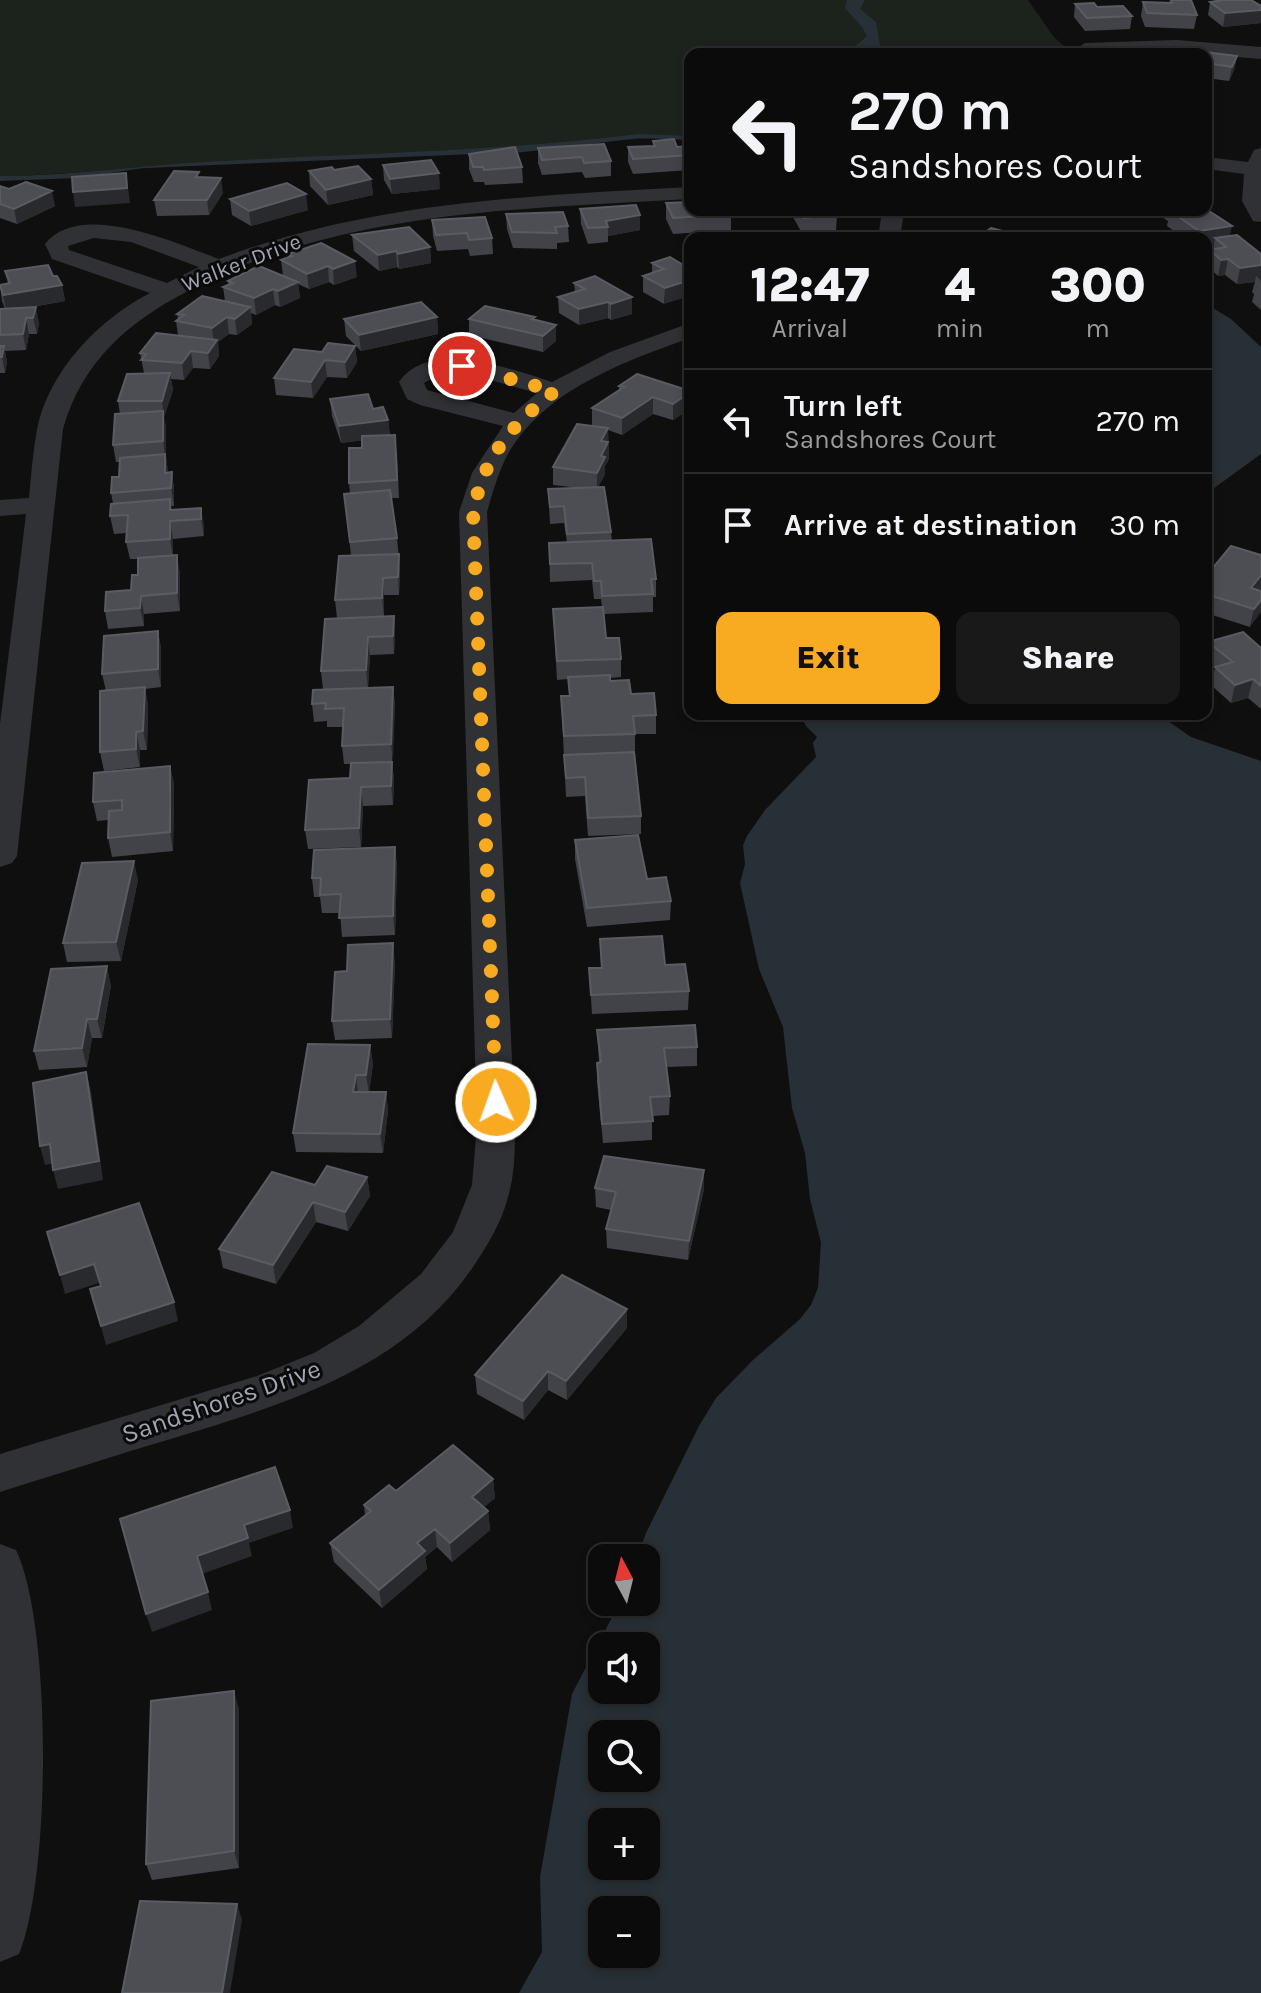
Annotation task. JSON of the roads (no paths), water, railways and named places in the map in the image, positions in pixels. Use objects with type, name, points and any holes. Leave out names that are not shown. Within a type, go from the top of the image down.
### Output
[{"type":"street","points":[[1116,48],[1201,48]]},
{"type":"street","points":[[1212,49],[1261,53]]},
{"type":"street","points":[[1212,163],[1258,161],[1251,196],[1261,216]]},
{"type":"street","name":"Walker Drive","points":[[0,856],[50,429],[65,387],[84,357],[114,327],[167,291],[218,266],[320,232],[420,213],[684,193]]},
{"type":"street","points":[[167,291],[60,254],[56,244],[68,235],[107,229],[218,266]]},
{"type":"street","name":"Sandshores Drive","points":[[0,1473],[233,1401],[330,1364],[393,1322],[432,1289],[458,1257],[481,1218],[494,1175],[496,1125],[473,512],[479,483],[491,456],[518,422],[555,391],[610,360],[684,332]]},
{"type":"street","points":[[518,422],[429,400],[416,394],[411,382],[413,377],[434,367],[462,366],[555,391]]},
{"type":"street","points":[[0,508],[42,505]]},
{"type":"street","points":[[0,1564],[15,1682],[18,1768],[11,1883],[0,1935]]}]
